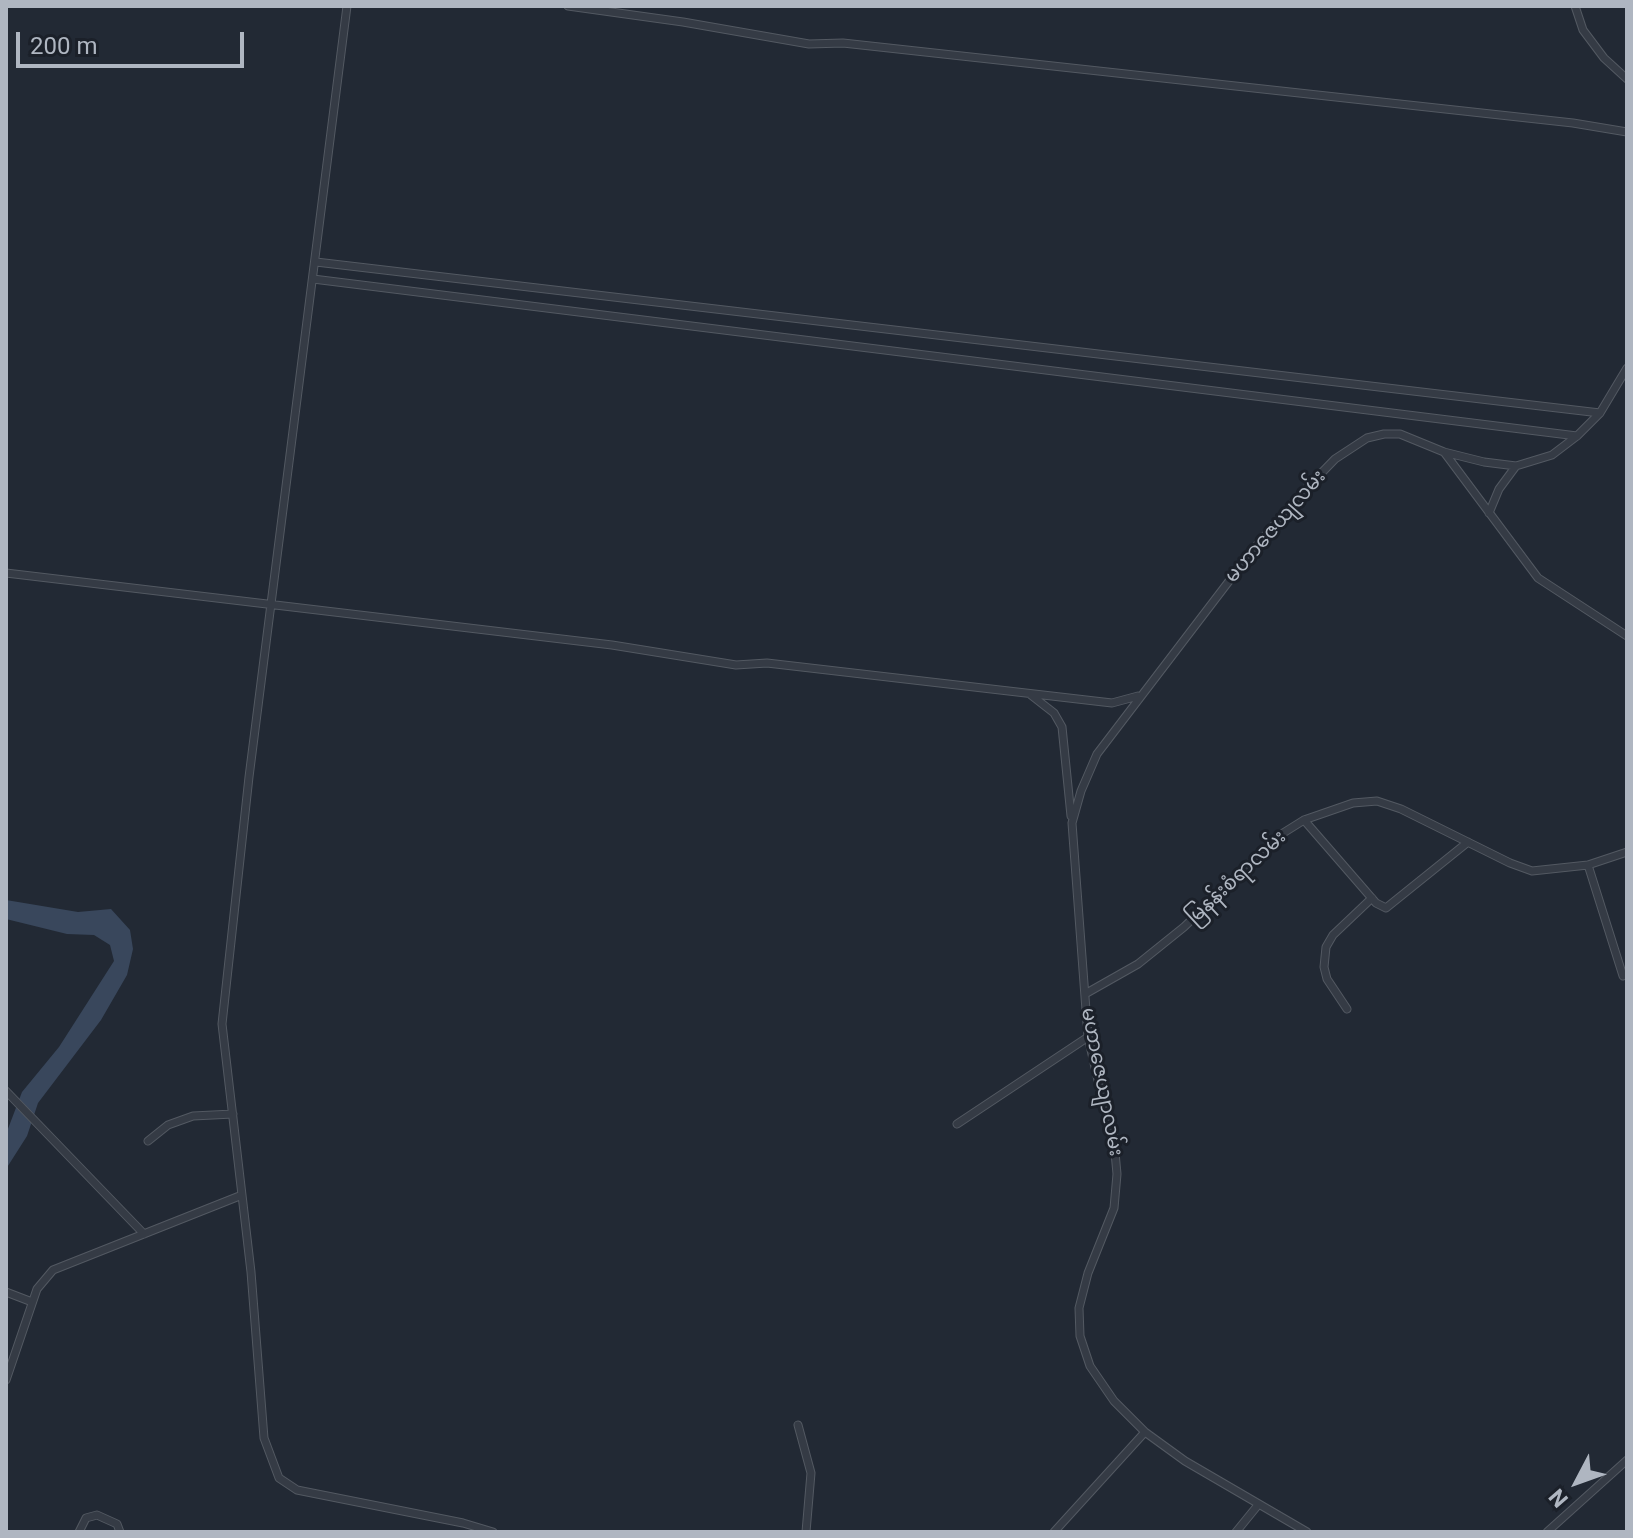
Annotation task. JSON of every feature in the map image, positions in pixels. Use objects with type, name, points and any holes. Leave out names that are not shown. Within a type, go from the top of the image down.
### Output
[{"type":"street","points":[[347,6],[249,777],[222,1024],[251,1272],[264,1438],[279,1478],[297,1490],[463,1523],[493,1532]]},
{"type":"street","points":[[568,6],[809,44],[843,43],[1573,123],[1627,132]]},
{"type":"street","points":[[1575,6],[1583,30],[1604,58],[1627,79]]},
{"type":"street","points":[[316,262],[1600,413]]},
{"type":"street","points":[[313,279],[1577,436]]},
{"type":"street","name":"မဟာဇေယျလမ်း","points":[[1125,719],[1140,695],[1252,551],[1335,459],[1367,438],[1384,434],[1410,436],[1444,452],[1516,466],[1552,455],[1600,413],[1627,368]]},
{"type":"street","points":[[1444,452],[1538,578],[1627,636]]},
{"type":"street","points":[[1489,513],[1499,489],[1516,466]]},
{"type":"street","points":[[6,573],[612,645],[736,665],[767,663],[1112,703],[1140,695]]},
{"type":"street","points":[[1029,694],[1054,713],[1062,727],[1072,823]]},
{"type":"street","name":"မဟာဇေယျာလမ်း","points":[[1125,719],[1097,754],[1081,791],[1072,823],[1088,1037],[1113,1131],[1117,1174],[1114,1208],[1088,1273],[1079,1308],[1080,1336],[1090,1366],[1114,1401],[1145,1432],[1185,1461],[1307,1532]]},
{"type":"street","name":"မြနန်းစံရာလမ်း","points":[[1085,994],[1138,964],[1184,927],[1280,835],[1304,820],[1353,803],[1377,801],[1401,809],[1532,871],[1588,865],[1627,852]]},
{"type":"street","points":[[1304,820],[1379,907],[1386,908],[1468,842]]},
{"type":"street","points":[[1588,865],[1623,976]]},
{"type":"street","points":[[1347,1009],[1327,979],[1324,967],[1326,947],[1333,935],[1372,898]]},
{"type":"street","points":[[957,1124],[1088,1037]]},
{"type":"street","points":[[6,1091],[144,1234]]},
{"type":"street","points":[[148,1141],[168,1125],[193,1116],[233,1114]]},
{"type":"street","points":[[6,1380],[32,1302],[42,1281],[53,1270],[242,1195]]},
{"type":"street","points":[[6,1292],[32,1302]]},
{"type":"street","points":[[798,1425],[811,1473],[806,1532]]},
{"type":"street","points":[[1054,1532],[1145,1432]]},
{"type":"street","points":[[1547,1532],[1627,1460]]},
{"type":"street","points":[[1236,1532],[1258,1505]]},
{"type":"street","points":[[79,1532],[86,1518],[97,1515],[117,1524],[120,1532]]},
{"type":"water","points":[[6,900],[78,912],[111,909],[130,930],[133,949],[127,975],[101,1020],[38,1103],[27,1136],[6,1169],[6,1134],[22,1092],[59,1047],[114,961],[110,945],[94,935],[67,934],[6,919]]}]
